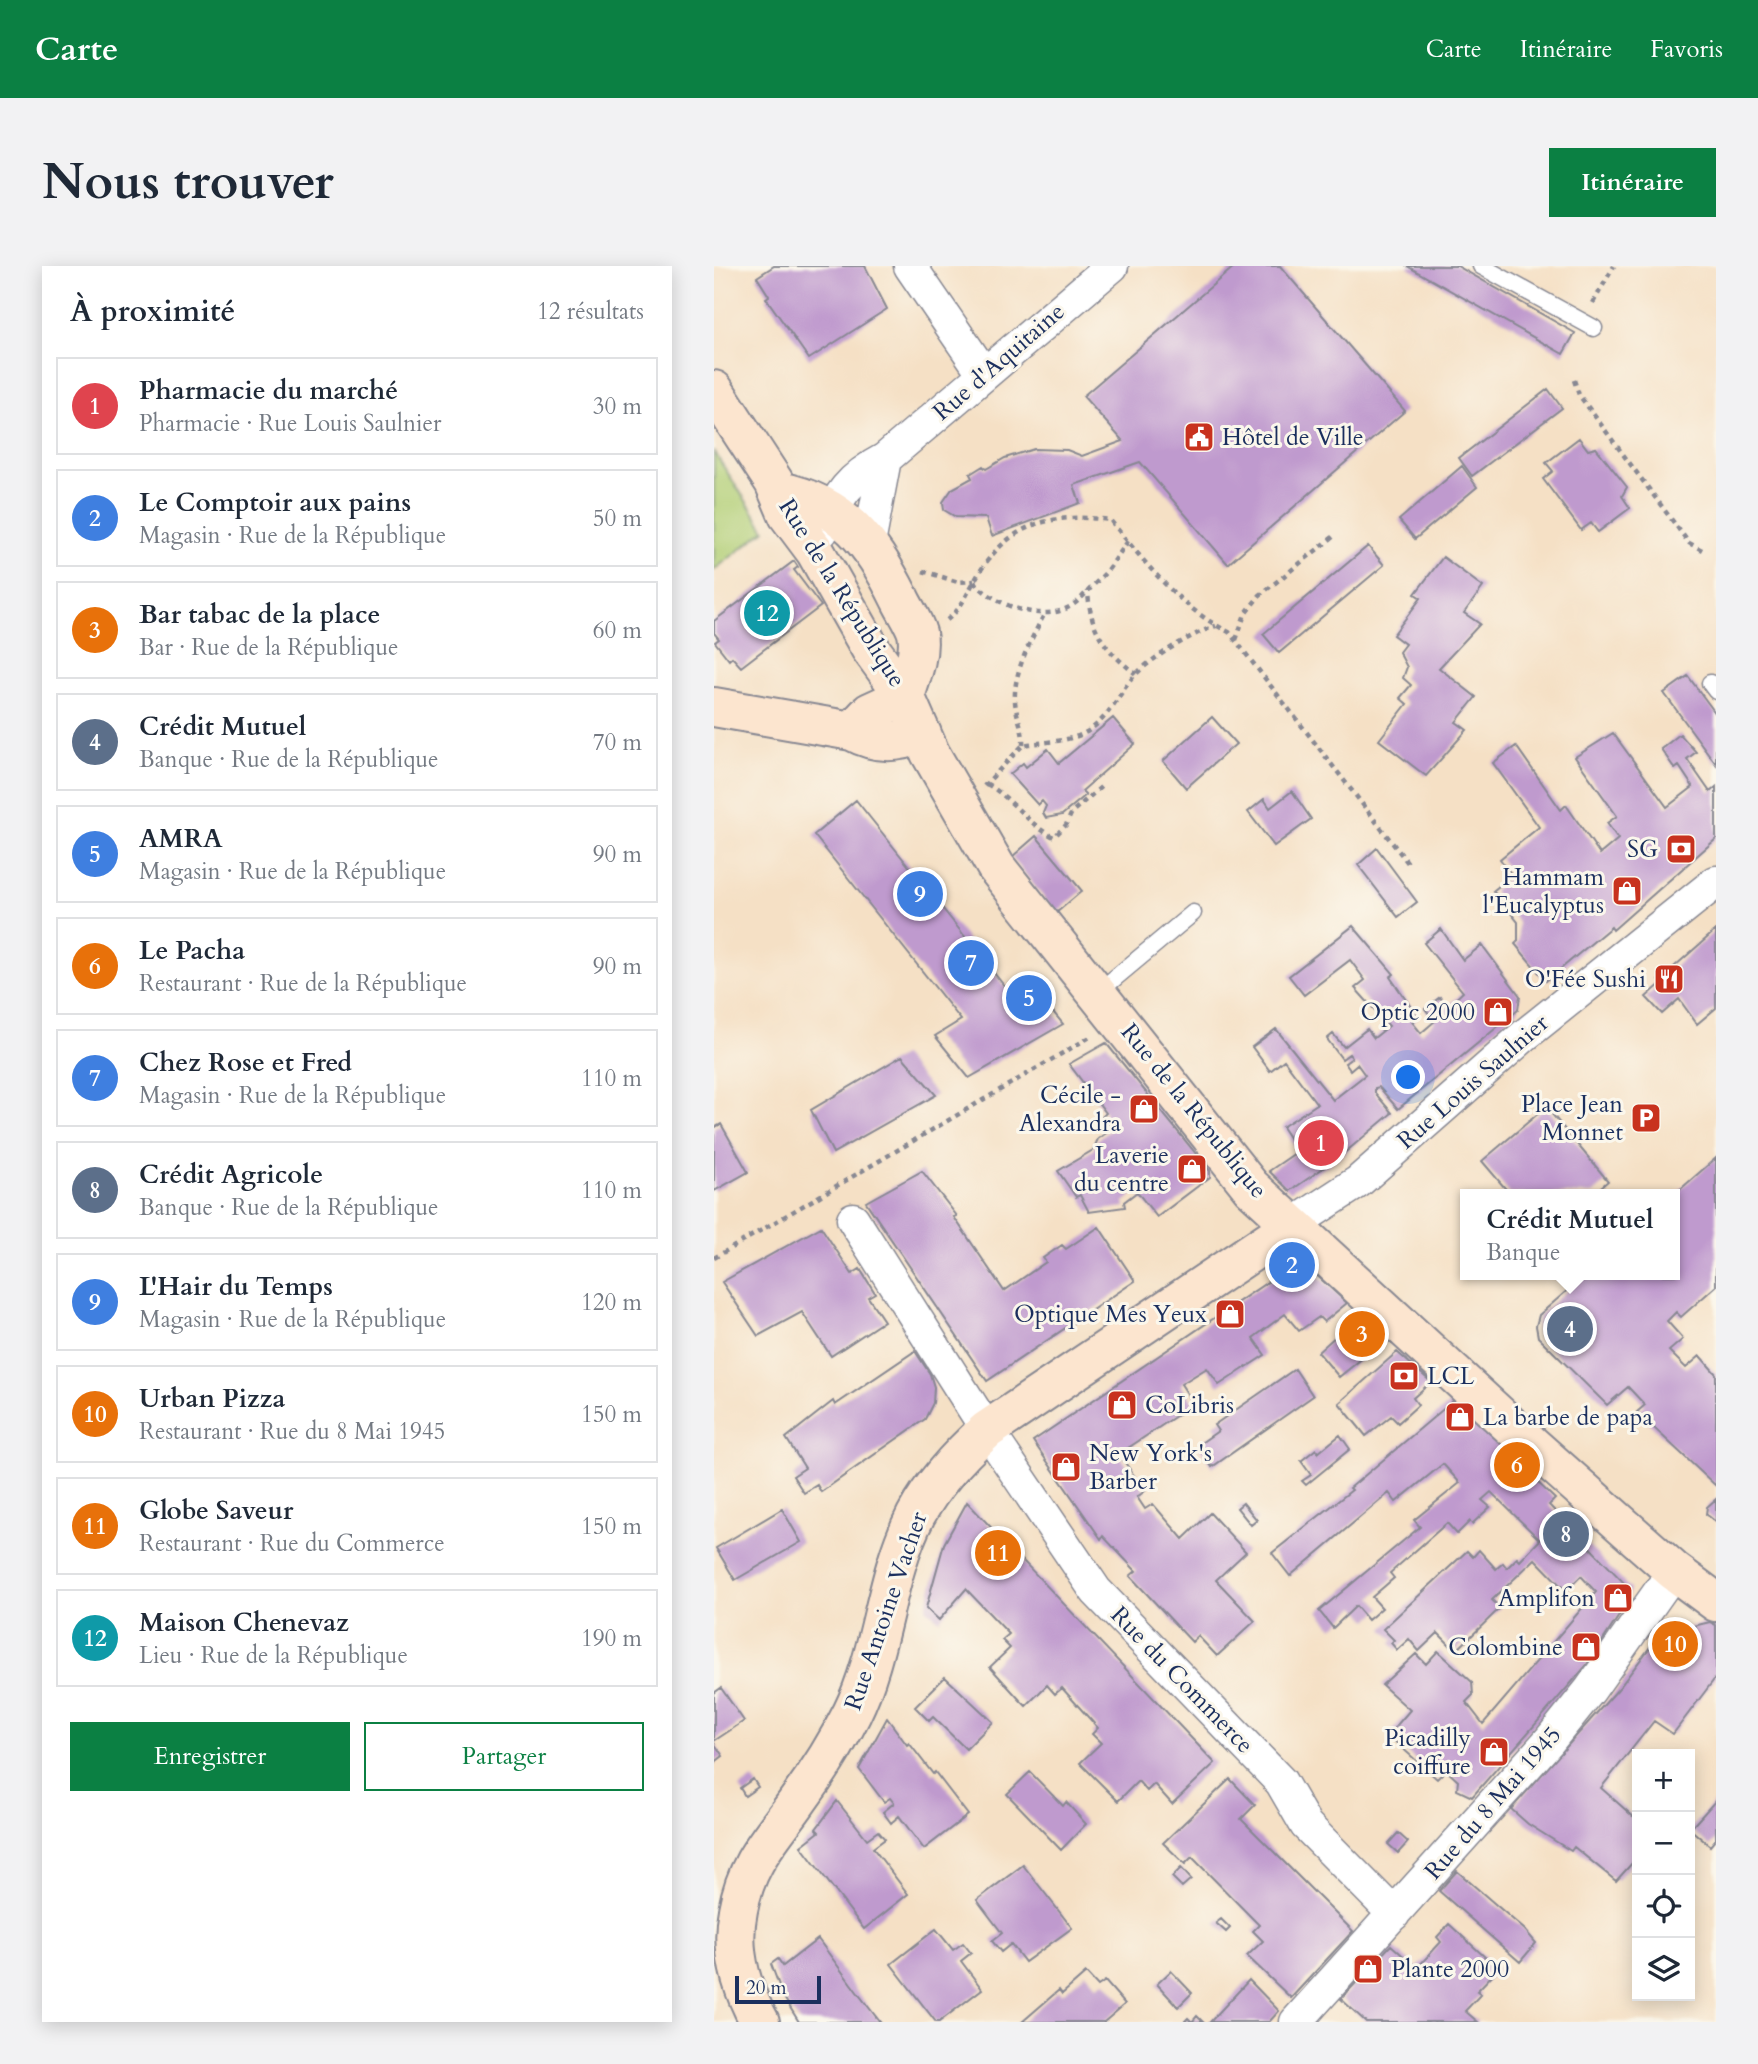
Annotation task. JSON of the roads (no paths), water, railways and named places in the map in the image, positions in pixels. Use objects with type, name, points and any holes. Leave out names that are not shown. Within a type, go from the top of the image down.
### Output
[{"type":"main road","name":"Rue de la République","points":[[714,390],[779,491],[788,515],[815,551],[870,648],[905,696],[922,734],[996,867],[1251,1187],[1674,1571],[1716,1602]]},
{"type":"main road","name":"Rue de la République","points":[[779,491],[808,497],[833,510],[869,544],[928,626],[905,696]]},
{"type":"main road","points":[[870,648],[885,652],[896,649],[928,626]]},
{"type":"main road","points":[[852,731],[870,712],[905,696]]},
{"type":"main road","points":[[714,707],[852,731],[869,740],[886,743],[907,740],[922,734]]},
{"type":"main road","name":"Rue Antoine Vacher","points":[[760,2022],[748,1999],[740,1974],[736,1943],[737,1911],[746,1879],[765,1841],[814,1778],[853,1711],[872,1665],[901,1556],[915,1516],[938,1480],[961,1453],[987,1430],[1292,1225]]},
{"type":"street","points":[[910,266],[984,374]]},
{"type":"street","name":"Rue d'Aquitaine","points":[[815,551],[846,487],[860,472],[886,459],[1112,266]]},
{"type":"street","points":[[869,544],[871,520],[886,459]]},
{"type":"street","name":"Rue Louis Saulnier","points":[[1292,1225],[1358,1182],[1525,1035],[1716,882]]},
{"type":"street","name":"Rue du Commerce","points":[[853,1219],[987,1430],[1096,1591],[1281,1782],[1307,1825],[1394,1914]]},
{"type":"street","name":"Rue du 8 Mai 1945","points":[[1296,2022],[1549,1741],[1590,1690],[1674,1571]]},
{"type":"lane","points":[[1481,266],[1588,325]]},
{"type":"lane","points":[[1108,1007],[1194,913]]},
{"type":"place","name":"Hôtel de Ville","points":[[1199,437]]},
{"type":"place","name":"Maison Chenevaz","points":[[767,613]]},
{"type":"place","name":"SG","points":[[1681,849]]},
{"type":"place","name":"Hammam l'Eucalyptus","points":[[1627,891]]},
{"type":"place","name":"L'Hair du Temps","points":[[920,894]]},
{"type":"place","name":"Chez Rose et Fred","points":[[971,963]]},
{"type":"place","name":"O'Fée Sushi","points":[[1669,979]]},
{"type":"place","name":"AMRA","points":[[1029,998]]},
{"type":"place","name":"Optic 2000","points":[[1498,1012]]},
{"type":"place","name":"Cécile - Alexandra","points":[[1144,1109]]},
{"type":"place","name":"Place Jean Monnet","points":[[1646,1118]]},
{"type":"place","name":"Pharmacie du marché","points":[[1321,1143]]},
{"type":"place","name":"Laverie du centre","points":[[1192,1169]]},
{"type":"place","name":"Le Comptoir aux pains","points":[[1292,1265]]},
{"type":"place","name":"Optique Mes Yeux","points":[[1230,1314]]},
{"type":"place","name":"Crédit Mutuel","points":[[1570,1329]]},
{"type":"place","name":"Bar tabac de la place","points":[[1362,1334]]},
{"type":"place","name":"LCL","points":[[1404,1376]]},
{"type":"place","name":"CoLibris","points":[[1122,1405]]},
{"type":"place","name":"La barbe de papa","points":[[1460,1417]]},
{"type":"place","name":"Le Pacha","points":[[1517,1465]]},
{"type":"place","name":"New York's Barber","points":[[1066,1467]]},
{"type":"place","name":"Crédit Agricole","points":[[1566,1534]]},
{"type":"place","name":"Globe Saveur","points":[[998,1553]]},
{"type":"place","name":"Amplifon","points":[[1618,1598]]},
{"type":"place","name":"Urban Pizza","points":[[1675,1644]]},
{"type":"place","name":"Colombine","points":[[1586,1647]]},
{"type":"place","name":"Picadilly coiffure","points":[[1494,1752]]},
{"type":"place","name":"Plante 2000","points":[[1368,1969]]}]
